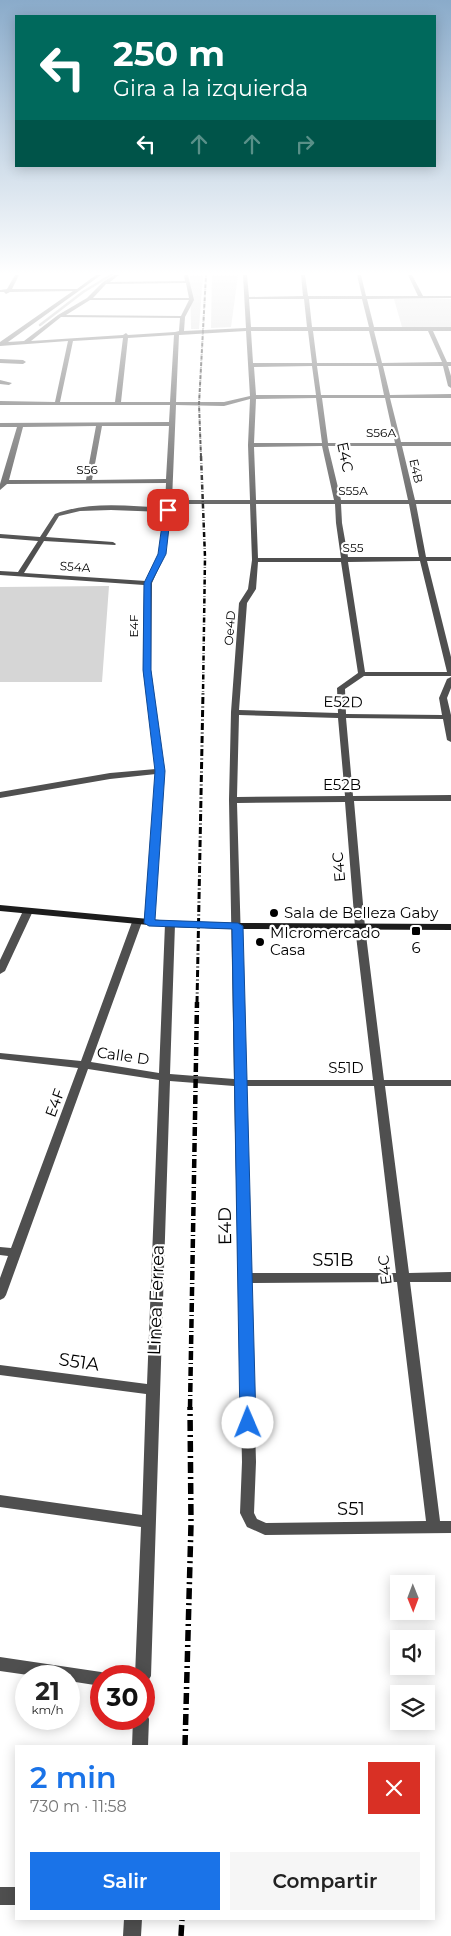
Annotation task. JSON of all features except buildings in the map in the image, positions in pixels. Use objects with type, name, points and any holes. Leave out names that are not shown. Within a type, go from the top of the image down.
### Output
[{"type":"main road","points":[[0,908],[170,924],[451,927]]},
{"type":"street","points":[[58,404],[66,365]]},
{"type":"street","points":[[118,403],[122,365]]},
{"type":"street","name":"E4F","points":[[149,923],[160,771],[147,670],[148,583],[162,554],[169,506],[176,365]]},
{"type":"street","name":"Oe4D","points":[[238,926],[234,800],[235,712],[243,603],[252,589],[255,560],[252,445],[254,397],[251,365]]},
{"type":"street","name":"E4C","points":[[316,365],[325,445],[338,502],[339,523],[362,674],[340,688],[342,716],[360,927],[434,1528]]},
{"type":"street","name":"E4B","points":[[381,365],[423,559],[451,673]]},
{"type":"street","points":[[448,365],[451,386]]},
{"type":"street","points":[[0,382],[9,383]]},
{"type":"street","points":[[0,404],[224,404],[254,397],[451,396]]},
{"type":"street","points":[[0,488],[5,482],[21,424]]},
{"type":"street","points":[[88,481],[99,424]]},
{"type":"street","points":[[0,425],[173,424]]},
{"type":"street","name":"S56A","points":[[252,445],[451,444]]},
{"type":"street","name":"S56","points":[[5,482],[169,480]]},
{"type":"street","name":"S55A","points":[[42,539],[58,516],[64,512],[79,510],[254,502],[451,502]]},
{"type":"street","points":[[0,536],[113,544]]},
{"type":"street","points":[[20,574],[42,539]]},
{"type":"street","name":"S55","points":[[255,560],[451,559]]},
{"type":"street","name":"S54A","points":[[0,573],[148,583]]},
{"type":"street","points":[[362,674],[451,673]]},
{"type":"street","points":[[451,679],[443,698],[451,740]]},
{"type":"street","name":"E52D","points":[[235,712],[448,717]]},
{"type":"street","points":[[0,795],[110,776],[160,771]]},
{"type":"street","name":"E52B","points":[[234,800],[451,798]]},
{"type":"street","points":[[0,971],[28,911]]},
{"type":"street","name":"E4F","points":[[0,1295],[137,922]]},
{"type":"street","name":"Linea Ferrea","points":[[143,1665],[170,924]]},
{"type":"street","name":"E4D","points":[[238,926],[249,1462],[248,1513],[252,1523]]},
{"type":"street","name":"Calle D","points":[[0,1056],[85,1065],[164,1077],[241,1083]]},
{"type":"street","name":"S51D","points":[[241,1083],[451,1083]]},
{"type":"street","points":[[0,1251],[16,1253]]},
{"type":"street","name":"S51B","points":[[245,1278],[451,1277]]},
{"type":"street","name":"S51A","points":[[0,1370],[153,1390]]},
{"type":"street","points":[[0,1501],[148,1522]]},
{"type":"street","name":"S51","points":[[252,1523],[265,1529],[451,1527]]},
{"type":"street","points":[[0,1664],[90,1677]]},
{"type":"street","points":[[140,1745],[141,1730]]},
{"type":"street","points":[[0,1896],[15,1896]]},
{"type":"street","points":[[132,1936],[133,1920]]},
{"type":"shaded area","points":[[109,586],[102,682],[0,682],[0,587]]},
{"type":"railway","points":[[201,365],[199,404],[201,457]]},
{"type":"railway","points":[[201,456],[205,557],[203,694]]},
{"type":"railway","points":[[197,1003],[203,692]]},
{"type":"railway","points":[[190,1408],[197,1002]]},
{"type":"railway","points":[[185,1745],[191,1524],[190,1408]]},
{"type":"railway","points":[[181,1936],[182,1920]]},
{"type":"place","name":"Sala de Belleza Gaby","points":[[274,913]]},
{"type":"place","name":"6","points":[[416,931]]},
{"type":"place","name":"MIcromercado Casa","points":[[260,942]]},
{"type":"route","points":[[168,510],[162,554],[148,583],[147,670],[160,771],[149,923],[238,926],[248,1423]]}]
